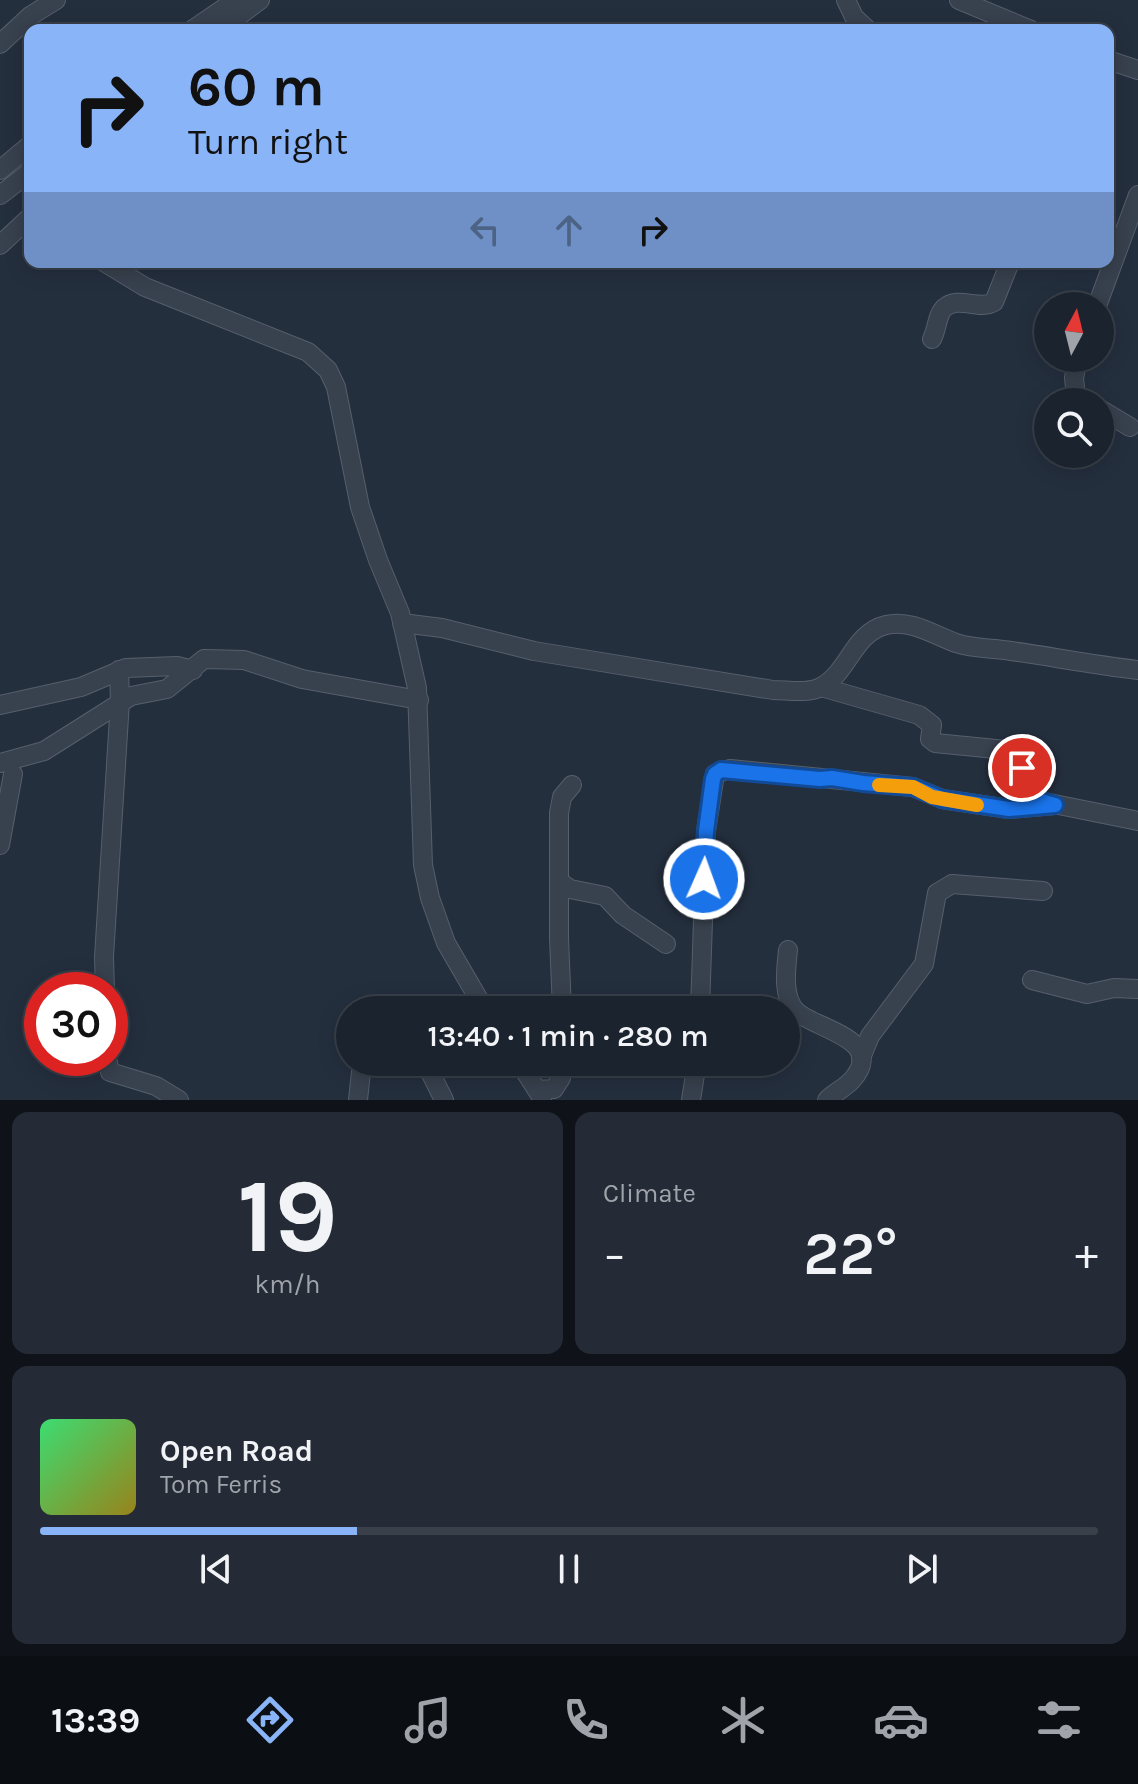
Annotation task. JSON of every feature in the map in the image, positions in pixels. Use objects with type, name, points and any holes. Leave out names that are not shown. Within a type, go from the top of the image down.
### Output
[{"type":"street","points":[[0,44],[30,16],[56,0]]},
{"type":"street","points":[[201,24],[236,0]]},
{"type":"street","points":[[228,24],[260,0]]},
{"type":"street","points":[[846,0],[854,17],[862,24]]},
{"type":"street","points":[[959,0],[1017,24]]},
{"type":"street","points":[[1114,62],[1138,70]]},
{"type":"street","points":[[0,170],[24,150]]},
{"type":"street","points":[[0,195],[24,177]]},
{"type":"street","points":[[1114,260],[1138,195]]},
{"type":"street","points":[[0,245],[24,223]]},
{"type":"street","points":[[114,268],[145,287],[308,352],[328,370],[336,387],[360,507],[402,623],[419,700],[425,877],[446,943],[477,996]]},
{"type":"street","points":[[932,339],[941,312],[947,306],[961,302],[983,306],[994,302],[1008,268]]},
{"type":"street","points":[[1102,292],[1111,268]]},
{"type":"street","points":[[1114,417],[1130,427]]},
{"type":"street","points":[[402,623],[442,628],[534,651],[773,690],[808,691],[821,687],[836,674],[856,644],[883,625],[898,623],[976,648],[1138,670]]},
{"type":"street","points":[[0,845],[4,773],[44,751],[120,701],[167,689],[204,659],[244,660],[302,679],[419,700]]},
{"type":"street","points":[[2,702],[81,687],[119,670],[177,666],[193,670]]},
{"type":"street","points":[[104,972],[120,701],[119,670]]},
{"type":"street","points":[[821,687],[919,715],[932,725],[930,739],[935,743],[1017,753],[1027,791],[1039,801],[1138,821]]},
{"type":"street","points":[[700,996],[706,831],[715,774],[730,769],[913,787],[942,799],[1009,809],[1055,805]]},
{"type":"street","points":[[562,996],[560,802],[572,785]]},
{"type":"street","points":[[559,881],[570,889],[605,896],[631,921],[666,944]]},
{"type":"street","points":[[827,1100],[851,1082],[860,1068],[870,1036],[924,964],[937,893],[952,884],[1043,891]]},
{"type":"street","points":[[788,950],[786,983],[790,1002],[796,1011],[838,1032],[857,1046],[861,1058]]},
{"type":"street","points":[[1032,980],[1087,994],[1114,988],[1138,989]]},
{"type":"street","points":[[123,1076],[156,1086],[179,1100]]},
{"type":"street","points":[[358,1100],[361,1076]]},
{"type":"street","points":[[432,1076],[444,1100]]},
{"type":"street","points":[[528,1076],[540,1095],[557,1086],[560,1076]]},
{"type":"street","points":[[691,1100],[695,1076]]},
{"type":"slow traffic","points":[[879,785],[913,787],[932,797],[977,805]]},
{"type":"route","points":[[704,879],[713,779],[721,770],[913,787],[932,797],[1009,809],[1055,805],[1032,797],[1027,791],[1022,768]]}]
